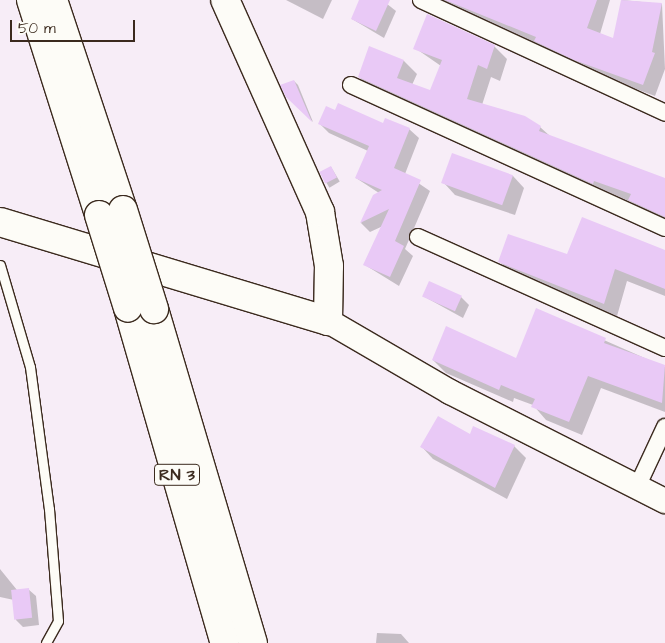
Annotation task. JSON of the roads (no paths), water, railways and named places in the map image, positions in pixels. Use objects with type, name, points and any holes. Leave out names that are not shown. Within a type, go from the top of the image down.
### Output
[{"type":"highway","points":[[0,222],[328,321],[330,266],[320,212],[225,0]]},
{"type":"highway","name":"RN 3","points":[[48,1],[141,308],[253,643]]},
{"type":"highway","name":"RN 3","points":[[141,308],[225,643]]},
{"type":"main road","points":[[328,321],[450,392],[638,485],[665,501]]},
{"type":"street","points":[[421,0],[665,113]]},
{"type":"street","points":[[351,85],[665,228]]},
{"type":"street","points":[[418,237],[665,348]]},
{"type":"street","points":[[638,485],[665,427]]},
{"type":"lane","points":[[0,266],[30,367],[49,510],[58,621],[46,643]]}]
